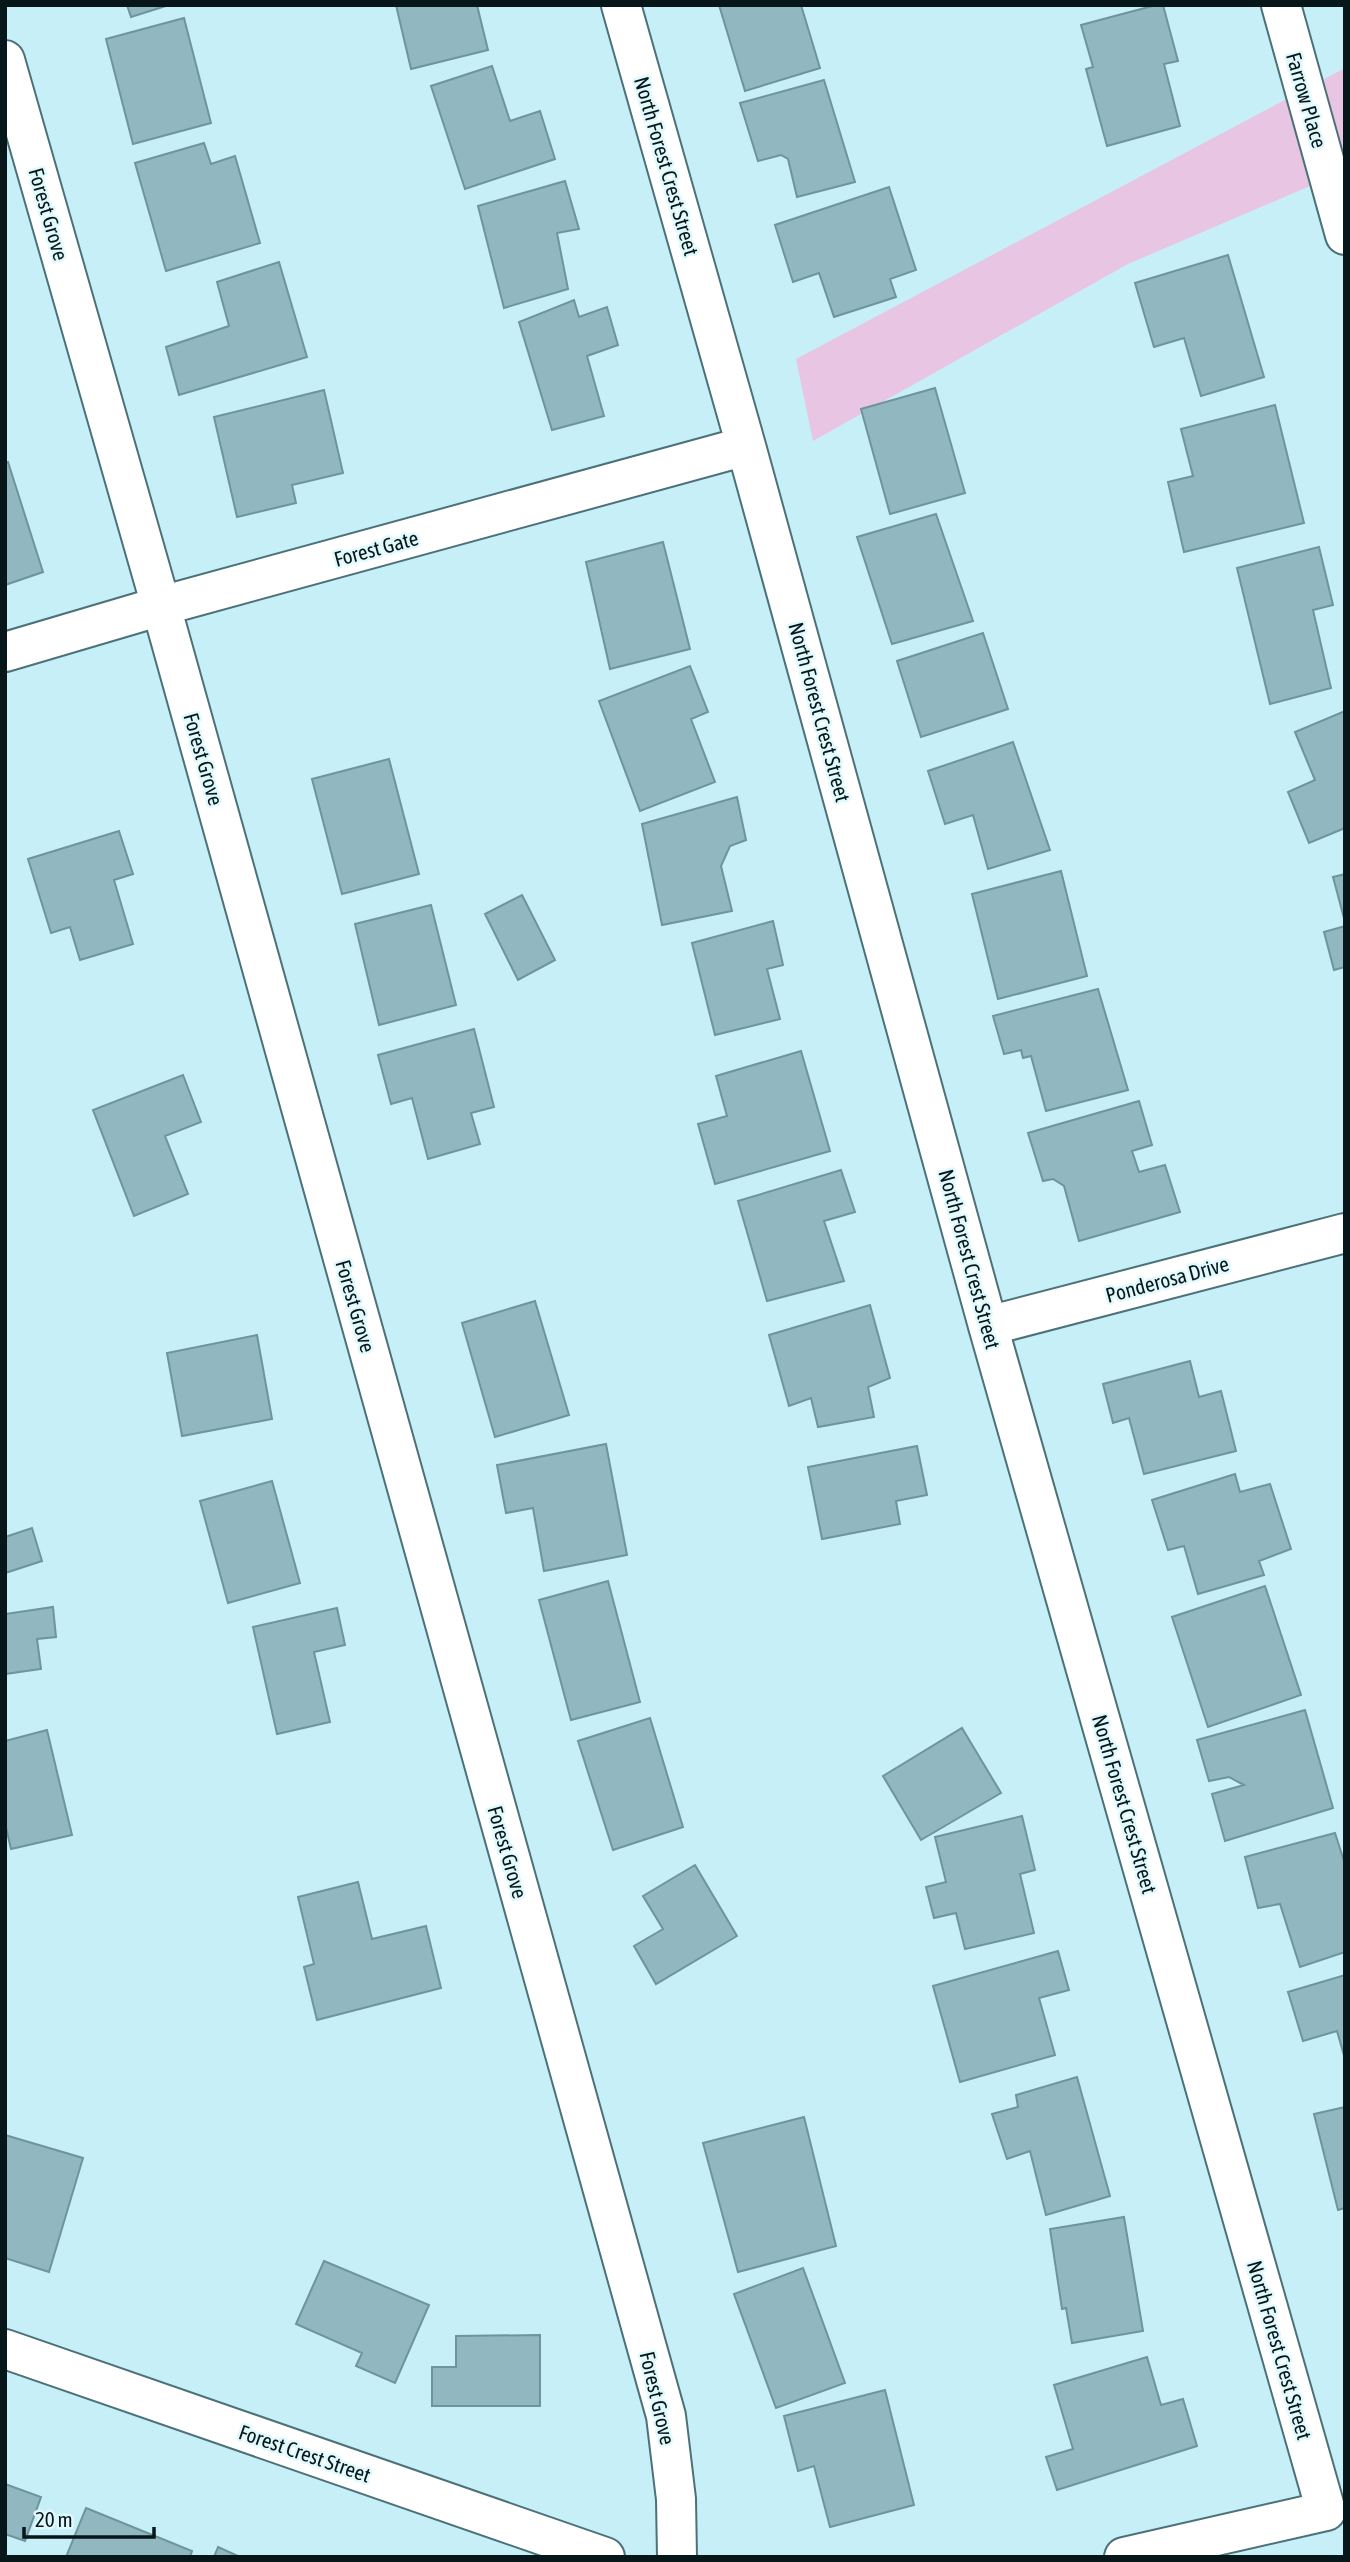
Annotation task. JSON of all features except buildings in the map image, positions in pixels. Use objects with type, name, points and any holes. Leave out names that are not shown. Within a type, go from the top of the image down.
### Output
[{"type":"street","name":"North Forest Crest Street","points":[[621,5],[747,446],[988,1326],[1326,2511],[1124,2557]]},
{"type":"street","name":"Farrow Place","points":[[1281,5],[1345,235]]},
{"type":"street","name":"Forest Grove","points":[[5,60],[161,606],[666,2416],[676,2499],[677,2557]]},
{"type":"street","name":"Forest Gate","points":[[5,652],[161,606],[747,446]]},
{"type":"street","name":"Ponderosa Drive","points":[[988,1326],[1345,1233]]},
{"type":"street","name":"Forest Crest Street","points":[[5,2349],[605,2557]]},
{"type":"shaded area","points":[[1345,68],[1345,171],[1128,264],[813,441],[796,359]]}]
